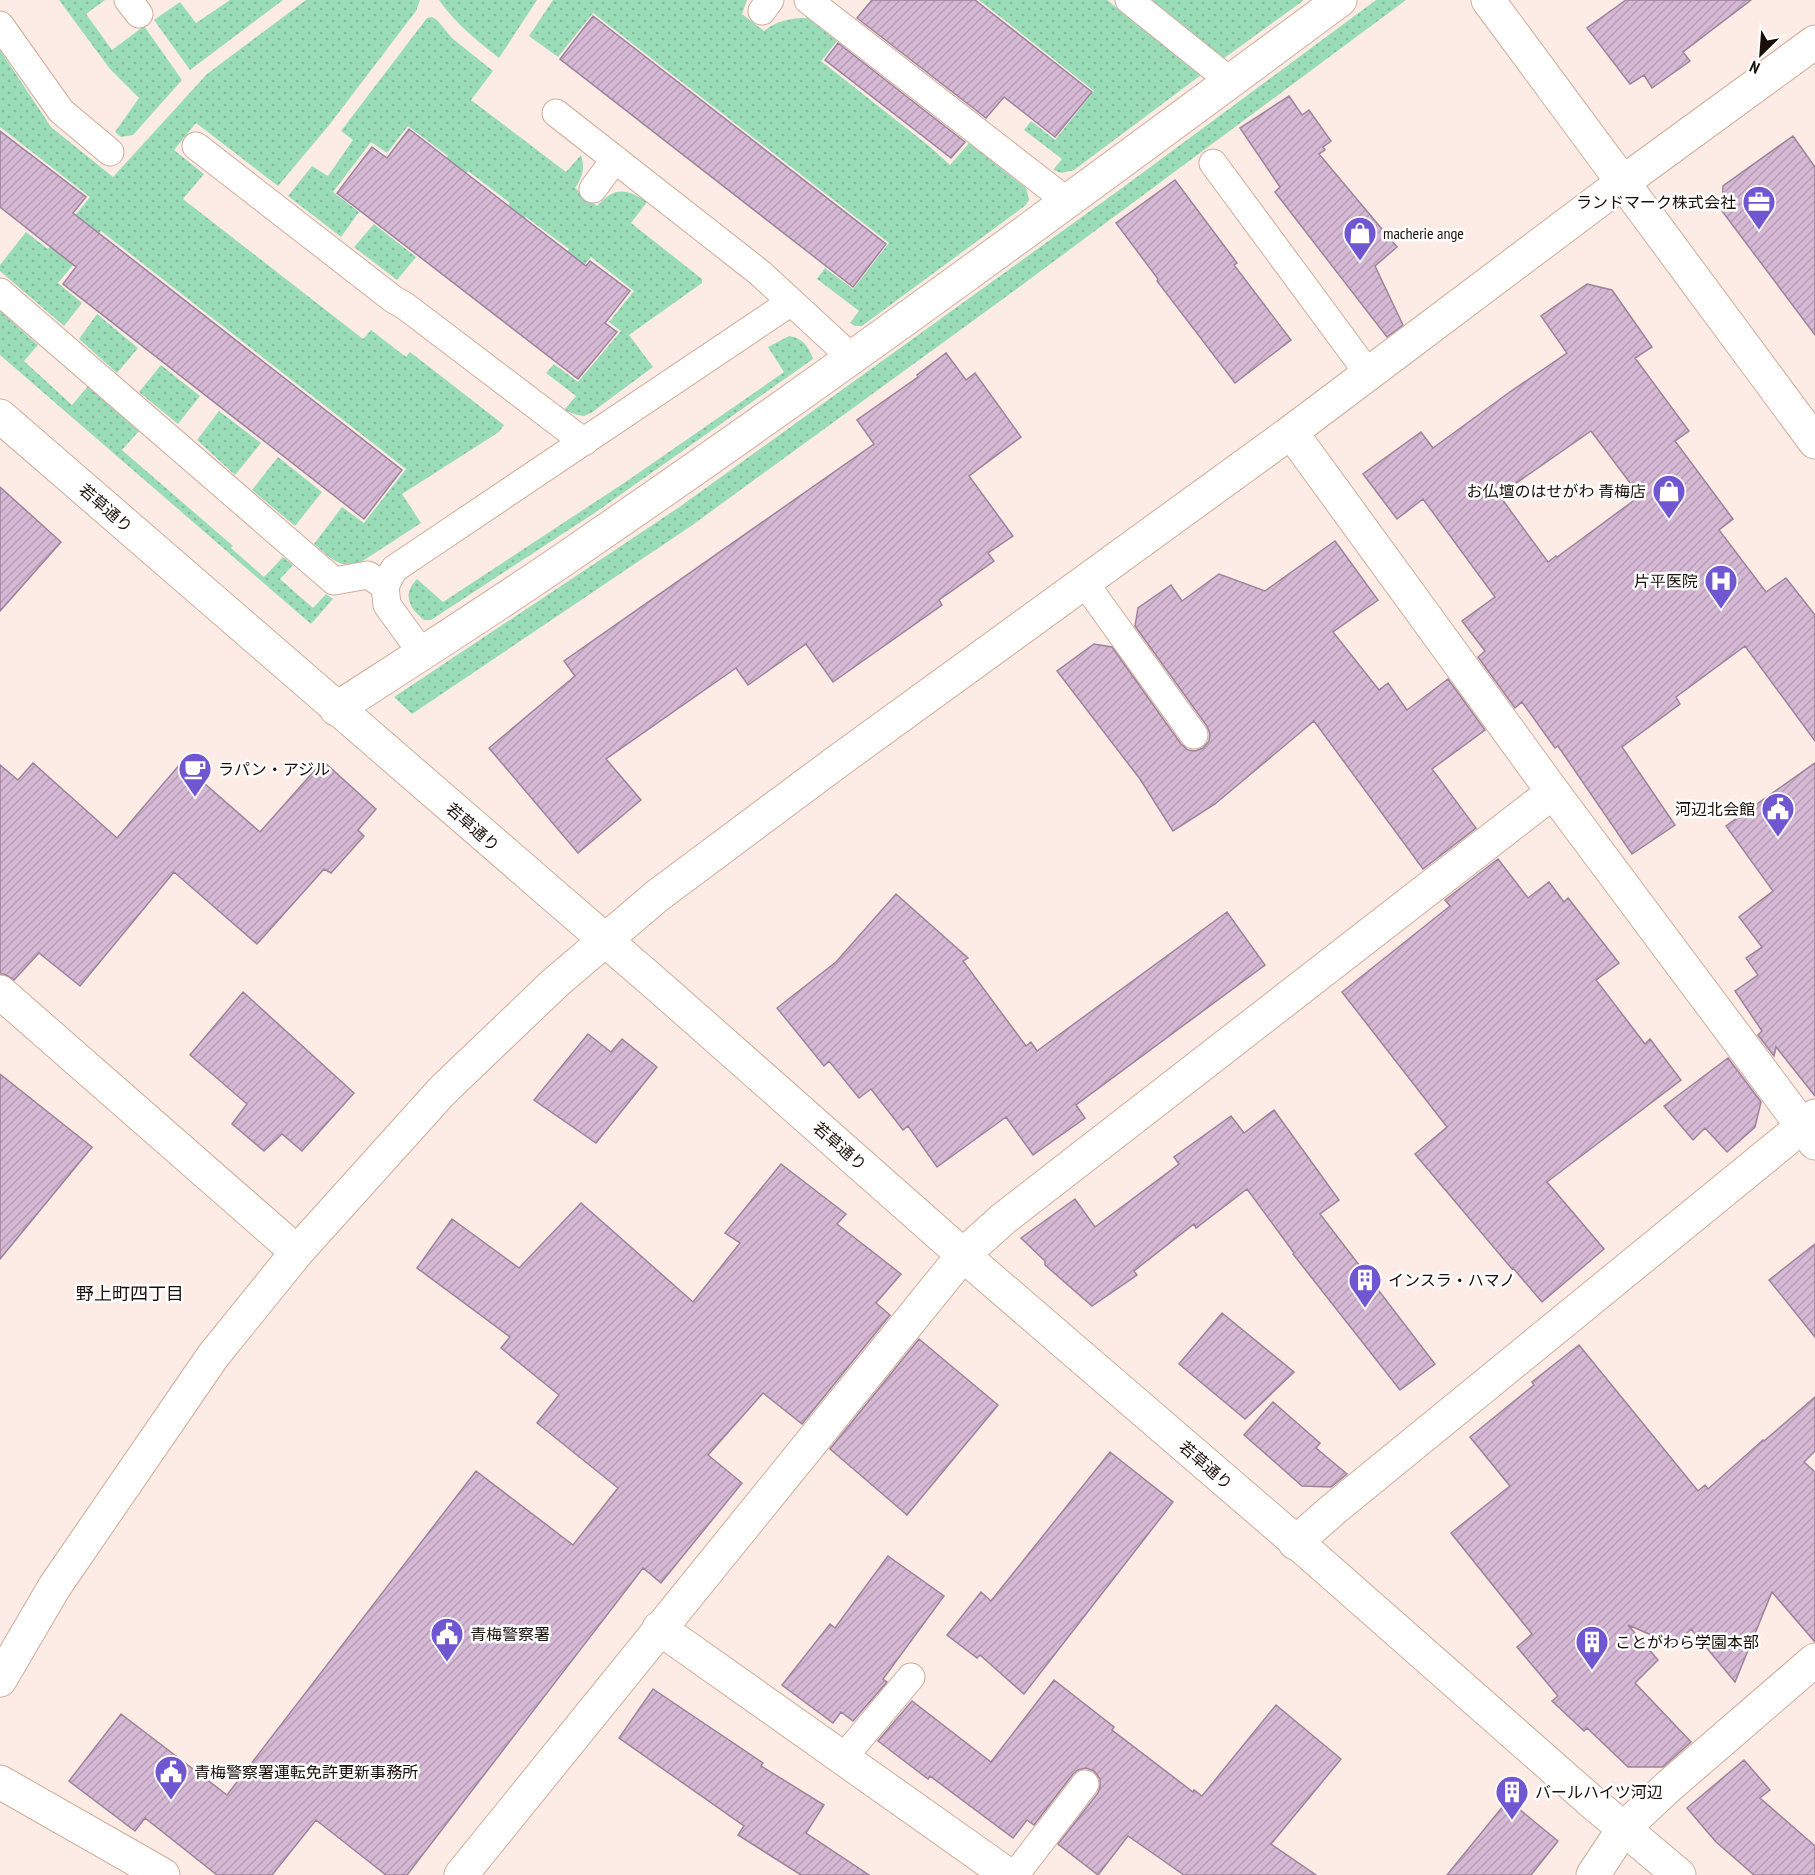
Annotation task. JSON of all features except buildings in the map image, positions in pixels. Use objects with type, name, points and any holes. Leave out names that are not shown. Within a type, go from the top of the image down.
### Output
[{"type":"street","points":[[336,709],[596,538],[852,358],[1068,202],[1340,0]]},
{"type":"street","points":[[1488,0],[1815,442]]},
{"type":"street","points":[[0,1680],[55,1586],[213,1356],[297,1252],[442,1090],[555,983],[604,940],[685,876],[1291,432],[1622,183],[1815,42]]},
{"type":"street","name":"若草通り","points":[[0,416],[1584,1795],[1679,1875]]},
{"type":"street","points":[[1291,432],[1553,792],[1811,1129],[1335,1508],[1296,1543]]},
{"type":"street","points":[[461,1875],[963,1255],[1012,1212],[1553,792]]},
{"type":"street","points":[[0,992],[297,1252]]},
{"type":"street","points":[[659,1628],[1008,1875]]},
{"type":"street","points":[[1593,1875],[1624,1828],[1669,1786],[1815,1660]]},
{"type":"street","points":[[0,1782],[163,1875]]},
{"type":"lane","points":[[808,0],[1068,202]]},
{"type":"lane","points":[[1129,0],[1230,81]]},
{"type":"lane","points":[[0,26],[61,111],[110,152]]},
{"type":"lane","points":[[556,113],[760,273],[852,358]]},
{"type":"lane","points":[[196,146],[384,292],[584,442]]},
{"type":"lane","points":[[593,189],[615,159]]},
{"type":"lane","points":[[1213,163],[1368,373]]},
{"type":"lane","points":[[0,292],[334,581],[368,575],[385,586]]},
{"type":"lane","points":[[422,653],[387,605],[385,586],[394,569],[791,302]]},
{"type":"lane","points":[[1084,582],[1194,735]]},
{"type":"lane","points":[[843,1758],[911,1677]]},
{"type":"lane","points":[[1015,1875],[1085,1784]]},
{"type":"green space","points":[[59,0],[105,0],[86,14],[112,50],[144,26],[182,80],[133,135],[121,137],[115,132],[139,98],[110,69]]},
{"type":"green space","points":[[230,0],[283,0],[190,70],[154,20],[180,2],[196,23]]},
{"type":"green space","points":[[306,0],[420,0],[416,11],[330,124],[278,186],[196,123],[174,150],[204,174],[183,199],[363,339],[371,330],[406,357],[410,352],[504,425],[499,432],[402,494],[421,523],[361,562],[347,565],[335,561],[314,544],[342,507],[364,523],[406,469],[101,231],[58,283],[82,303],[64,326],[0,271],[0,265],[26,232],[48,249],[90,197],[0,127],[0,50],[51,127],[113,177],[207,74]]},
{"type":"green space","points":[[439,0],[537,0],[499,58],[459,24]]},
{"type":"green space","points":[[553,0],[747,0],[742,14],[764,31],[785,20],[808,18],[837,41],[821,61],[950,165],[969,143],[1026,188],[1029,199],[1026,205],[862,326],[855,326],[850,323],[859,311],[817,279],[825,268],[853,289],[889,243],[593,13],[558,57],[529,36]]},
{"type":"green space","points":[[979,0],[1107,0],[1201,75],[1074,170],[1062,173],[1053,170],[1062,159],[1024,130],[1031,121],[1055,140],[1094,91]]},
{"type":"green space","points":[[1149,0],[1304,0],[1223,59]]},
{"type":"green space","points":[[1376,0],[1406,0],[1018,288],[691,526],[412,714],[394,697],[678,508],[1122,188]]},
{"type":"green space","points":[[432,17],[452,38],[493,71],[471,100],[566,172],[581,155],[582,172],[575,188],[597,206],[609,195],[621,192],[633,194],[647,202],[631,223],[702,279],[702,283],[629,335],[653,367],[584,416],[564,410],[576,396],[546,373],[554,364],[578,382],[621,331],[609,322],[634,291],[591,257],[566,287],[550,274],[569,249],[526,217],[508,242],[491,229],[510,203],[468,171],[447,196],[429,182],[448,156],[408,126],[387,153],[371,142],[333,192],[359,212],[341,237],[288,196],[312,166],[328,176],[353,140],[341,131],[427,18]]},
{"type":"green space","points":[[374,224],[416,257],[397,280],[354,247]]},
{"type":"green space","points":[[0,311],[38,345],[24,361],[72,405],[88,386],[139,431],[122,450],[233,546],[231,548],[264,577],[283,557],[293,565],[280,579],[313,608],[326,594],[333,599],[311,624],[0,355]]},
{"type":"green space","points":[[97,314],[138,348],[117,373],[79,339]]},
{"type":"green space","points":[[789,336],[805,344],[813,359],[596,512],[431,620],[424,620],[414,611],[409,595],[417,579],[443,602],[627,481],[784,372],[768,347]]},
{"type":"green space","points":[[161,365],[200,396],[178,424],[139,392]]},
{"type":"green space","points":[[219,411],[261,443],[235,475],[197,440]]},
{"type":"green space","points":[[278,457],[322,492],[295,526],[252,490]]},
{"type":"place","name":"ランドマーク株式会社","points":[[1759,231]]},
{"type":"place","name":"macherie ange","points":[[1360,262]]},
{"type":"place","name":"お仏壇のはせがわ 青梅店","points":[[1669,520]]},
{"type":"place","name":"片平医院","points":[[1721,610]]},
{"type":"place","name":"ラパン・アジル","points":[[195,798]]},
{"type":"place","name":"河辺北会館","points":[[1778,838]]},
{"type":"place","name":"インスラ・ハマノ","points":[[1365,1309]]},
{"type":"place","name":"青梅警察署","points":[[447,1663]]},
{"type":"place","name":"ことがわら学園本部","points":[[1592,1671]]},
{"type":"place","name":"青梅警察署運転免許更新事務所","points":[[171,1801]]},
{"type":"place","name":"バールハイツ河辺","points":[[1512,1821]]},
{"type":"district","name":"野上町四丁目","points":[[130,1293]]}]
